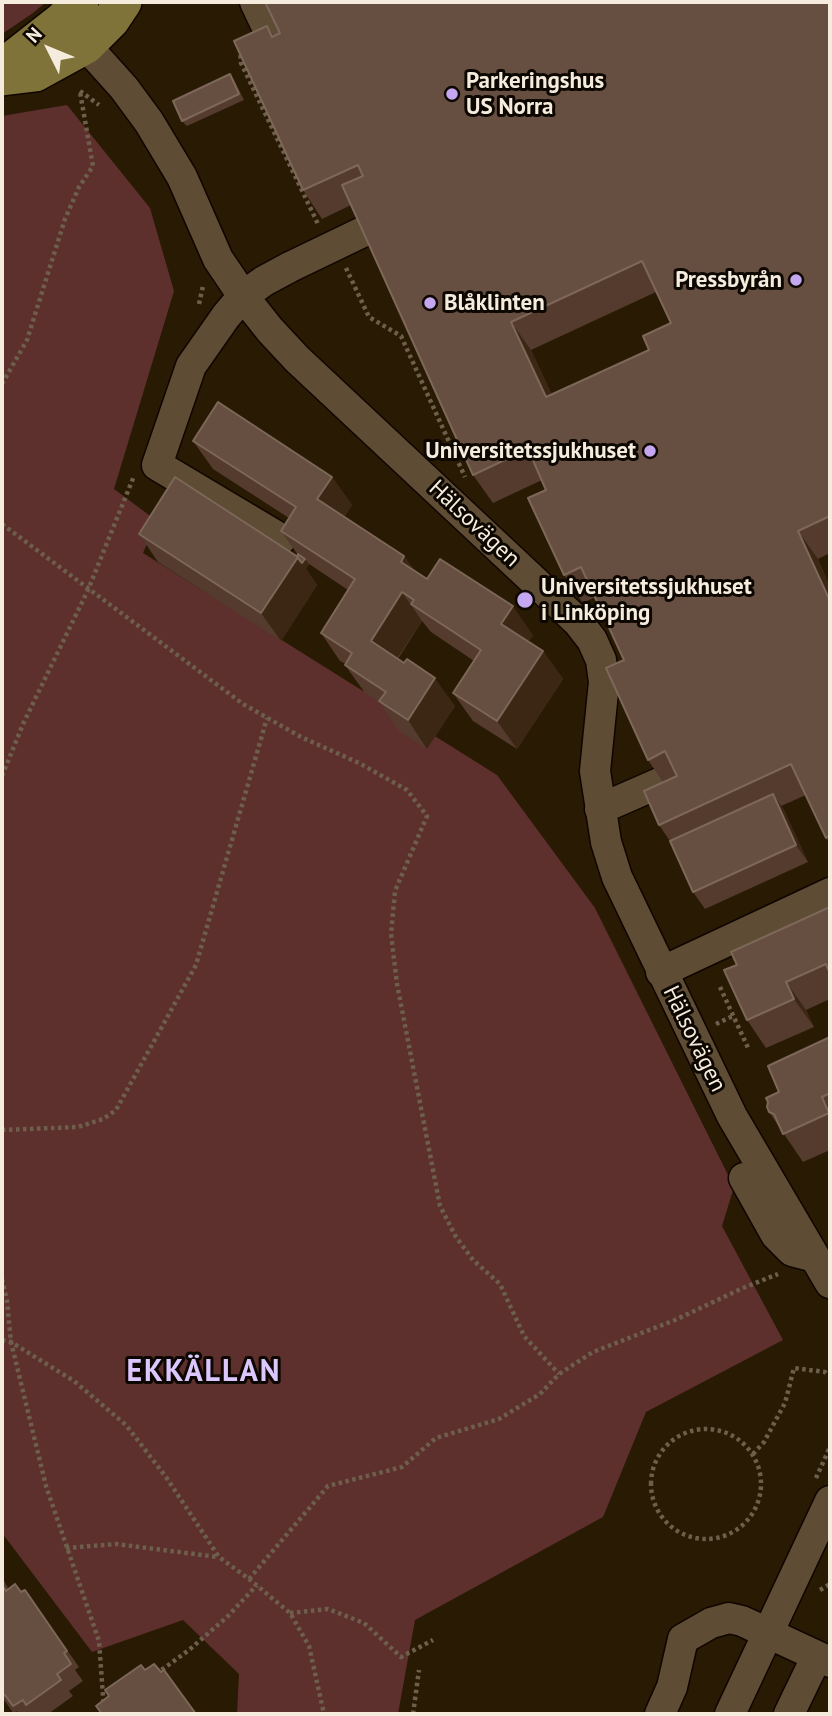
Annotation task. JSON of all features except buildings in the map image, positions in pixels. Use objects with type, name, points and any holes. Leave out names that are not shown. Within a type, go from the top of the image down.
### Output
[{"type":"main road","points":[[2,68],[77,22],[111,20],[123,2]]},
{"type":"main road","points":[[2,77],[35,73],[77,22]]},
{"type":"street","points":[[255,2],[275,44]]},
{"type":"street","name":"Hälsovägen","points":[[77,22],[167,151],[182,177],[218,259],[243,296],[297,359],[578,622],[592,640],[601,660],[604,682],[595,771],[600,809],[617,877],[742,1135],[826,1275]]},
{"type":"street","points":[[281,539],[157,465],[191,366],[243,296],[290,267],[401,213],[416,193]]},
{"type":"street","points":[[600,809],[664,781]]},
{"type":"street","points":[[661,972],[830,893]]},
{"type":"street","points":[[730,1714],[830,1501]]},
{"type":"street","points":[[802,1563],[830,1545]]},
{"type":"street","points":[[660,1714],[672,1687],[683,1639],[711,1623],[729,1618],[824,1659],[789,1714]]},
{"type":"path","points":[[2,384],[27,340],[65,219],[79,187],[93,166],[80,91],[108,112]]},
{"type":"path","points":[[198,310],[204,285],[199,274]]},
{"type":"path","points":[[2,776],[23,724],[88,590],[136,470]]},
{"type":"path","points":[[2,524],[243,704],[301,737],[359,763],[407,790],[427,816],[395,891],[391,934],[397,984],[440,1206],[456,1237],[473,1260],[500,1283],[524,1336],[559,1374]]},
{"type":"path","points":[[2,1130],[78,1127],[103,1119],[116,1110],[196,965],[267,718]]},
{"type":"path","points":[[720,987],[749,1050]]},
{"type":"path","points":[[709,1027],[733,1016]]},
{"type":"path","points":[[250,1578],[328,1486],[402,1466],[436,1438],[499,1419],[540,1394],[559,1374],[593,1352],[675,1320],[826,1275]]},
{"type":"path","points":[[2,1279],[11,1342],[46,1486],[99,1641],[103,1712]]},
{"type":"path","points":[[2,1340],[11,1342],[74,1381],[126,1425],[166,1477],[219,1557],[250,1578],[290,1612],[309,1646],[324,1714]]},
{"type":"path","points":[[753,1454],[764,1442],[785,1403],[794,1368],[825,1372],[830,1376]]},
{"type":"path","points":[[700,1429],[720,1431],[739,1440],[753,1454],[760,1473],[761,1493],[754,1512],[741,1528],[723,1537],[703,1539],[683,1534],[666,1522],[656,1506],[651,1486],[654,1465],[665,1448],[681,1436],[700,1429]]},
{"type":"path","points":[[65,1548],[116,1544],[219,1557]]},
{"type":"path","points":[[152,1677],[199,1642],[257,1585]]},
{"type":"path","points":[[290,1612],[328,1609],[364,1623],[401,1657],[433,1640]]},
{"type":"path","points":[[413,1714],[419,1670]]},
{"type":"path","points":[[103,1712],[111,1705]]},
{"type":"shaded area","points":[[2,2],[46,2],[2,34]]},
{"type":"shaded area","points":[[67,105],[150,208],[174,291],[114,489],[157,521],[143,553],[497,775],[595,908],[734,1187],[722,1226],[783,1340],[646,1412],[603,1517],[415,1620],[398,1714],[237,1714],[239,1674],[183,1620],[92,1652],[2,1533],[2,116]]},
{"type":"place","name":"Parkeringshus US Norra","points":[[452,94]]},
{"type":"place","name":"Pressbyrån","points":[[796,280]]},
{"type":"place","name":"Blåklinten","points":[[430,303]]},
{"type":"place","name":"Universitetssjukhuset","points":[[650,451]]},
{"type":"place","name":"Universitetssjukhuset i Linköping","points":[[525,600]]},
{"type":"district","name":"EKKÄLLAN","points":[[204,1372]]}]
